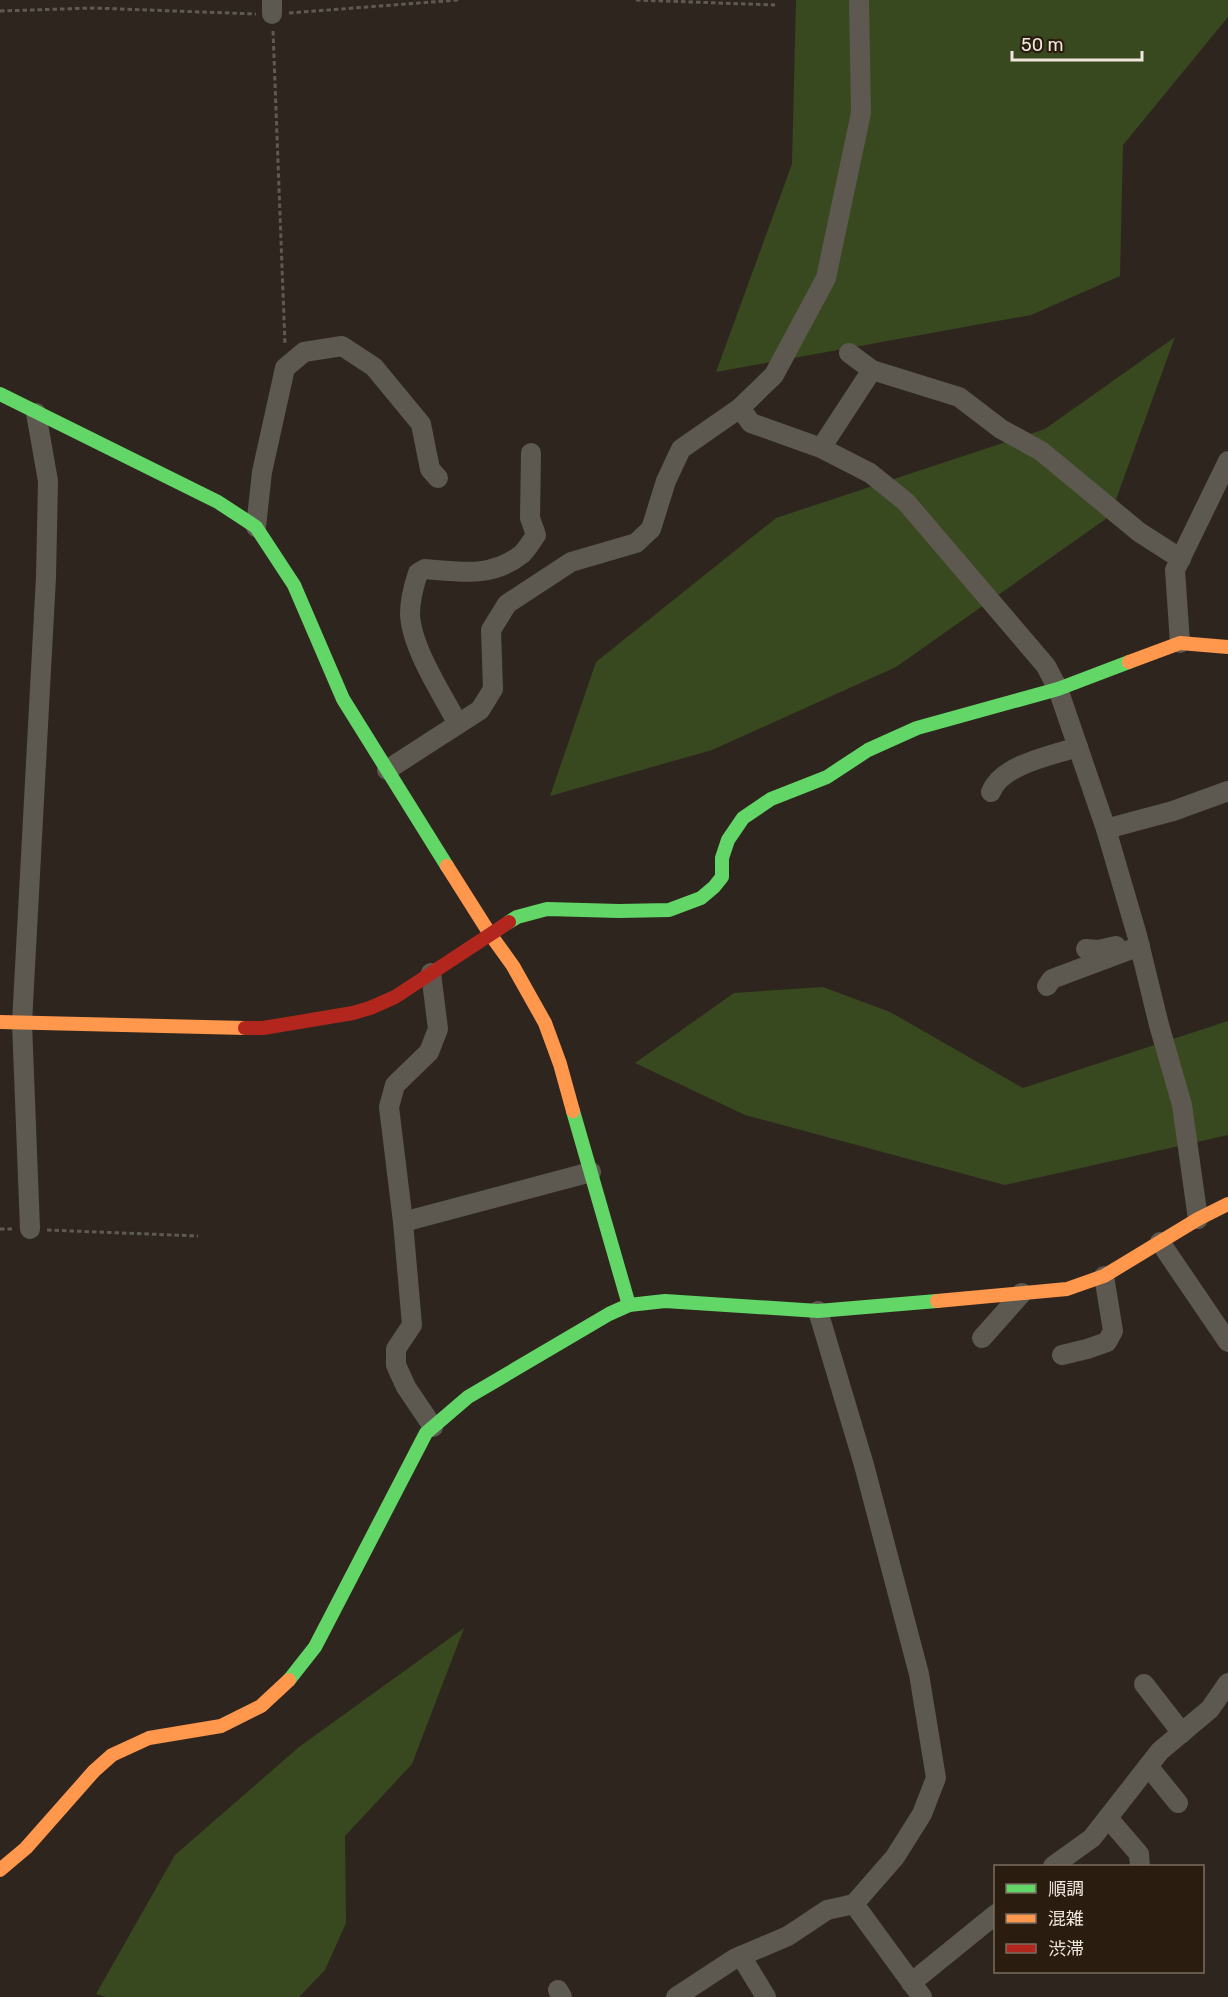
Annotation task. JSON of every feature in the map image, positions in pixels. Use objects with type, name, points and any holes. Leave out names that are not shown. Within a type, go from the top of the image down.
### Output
[{"type":"street","points":[[387,770],[480,710],[493,690],[491,630],[507,604],[571,562],[636,543],[651,529],[666,481],[681,449],[740,408],[774,375],[826,278],[861,112],[859,0]]},
{"type":"street","points":[[256,527],[262,472],[285,368],[304,352],[342,346],[374,367],[421,424],[430,469],[438,478]]},
{"type":"street","points":[[849,352],[872,370],[959,397],[1001,429],[1041,451],[1139,532],[1181,558]]},
{"type":"street","points":[[821,448],[872,370]]},
{"type":"street","points":[[0,394],[218,502],[256,527],[294,585],[343,699],[490,934],[513,966],[545,1023],[560,1064],[629,1305]]},
{"type":"street","points":[[740,408],[751,423],[821,448],[870,473],[906,502],[1047,666],[1058,689],[1106,830],[1139,941],[1182,1106],[1198,1219]]},
{"type":"street","points":[[30,1229],[22,1023],[46,578],[48,481],[36,413]]},
{"type":"street","points":[[458,724],[415,641],[410,613],[414,585],[418,573],[425,569],[481,573],[499,567],[523,553],[536,535],[530,518],[531,453]]},
{"type":"street","points":[[1180,643],[1175,570],[1228,461]]},
{"type":"street","points":[[0,1022],[263,1028],[370,1008],[395,997],[517,917],[547,909],[669,910],[701,898],[722,877],[722,858],[728,840],[743,818],[771,799],[827,777],[867,750],[917,728],[1058,689],[1180,643],[1228,647]]},
{"type":"street","points":[[991,792],[994,784],[1025,764],[1077,747]]},
{"type":"street","points":[[1106,830],[1173,811],[1228,791]]},
{"type":"street","points":[[1086,949],[1098,950],[1139,941]]},
{"type":"street","points":[[1047,986],[1052,979],[1139,941]]},
{"type":"street","points":[[431,973],[438,1029],[429,1052],[395,1085],[389,1107],[403,1222],[412,1325],[396,1349],[396,1365],[406,1387],[433,1427]]},
{"type":"street","points":[[403,1222],[591,1172]]},
{"type":"street","points":[[0,1870],[26,1848],[94,1771],[112,1755],[149,1738],[221,1726],[261,1706],[292,1677],[315,1647],[426,1433],[468,1397],[609,1314],[629,1305],[665,1301],[818,1311],[1067,1289],[1104,1276],[1198,1219],[1228,1204]]},
{"type":"street","points":[[1160,1242],[1228,1342]]},
{"type":"street","points":[[1062,1355],[1107,1342],[1113,1330],[1104,1276]]},
{"type":"street","points":[[982,1338],[1022,1293]]},
{"type":"street","points":[[675,1997],[734,1959],[788,1936],[827,1910],[854,1904],[896,1857],[922,1814],[936,1778],[919,1674],[864,1465],[818,1311]]},
{"type":"street","points":[[1054,1865],[1092,1838],[1160,1751],[1210,1709],[1228,1683]]},
{"type":"street","points":[[1144,1684],[1182,1733]]},
{"type":"street","points":[[1148,1766],[1178,1803]]},
{"type":"street","points":[[1108,1818],[1139,1854],[1140,1865]]},
{"type":"street","points":[[854,1904],[916,1990],[994,1916]]},
{"type":"street","points":[[741,1956],[766,1997]]},
{"type":"path","points":[[0,11],[272,7],[458,0]]},
{"type":"path","points":[[636,0],[775,5]]},
{"type":"path","points":[[272,7],[285,368]]},
{"type":"path","points":[[30,1229],[198,1236]]},
{"type":"green space","points":[[796,0],[1228,0],[1228,17],[1123,145],[1120,276],[1031,315],[716,372],[792,164]]},
{"type":"green space","points":[[1175,337],[1110,516],[896,667],[712,750],[550,796],[596,662],[776,518],[1045,429]]},
{"type":"green space","points":[[823,987],[890,1012],[1023,1088],[1228,1021],[1228,1135],[1005,1185],[745,1115],[635,1063],[734,993]]},
{"type":"green space","points":[[464,1628],[412,1764],[345,1836],[346,1923],[325,1970],[299,1997],[106,1997],[96,1994],[175,1855],[299,1747]]},
{"type":"traffic: fast","points":[[0,394],[218,502],[256,527],[294,585],[343,699],[447,866]]},
{"type":"traffic: fast","points":[[509,922],[517,917],[547,909],[669,910],[701,898],[722,877],[722,858],[728,840],[743,818],[771,799],[827,777],[868,750],[917,728],[1058,689],[1129,662]]},
{"type":"traffic: fast","points":[[573,1111],[629,1305]]},
{"type":"traffic: fast","points":[[289,1680],[315,1647],[426,1433],[468,1397],[609,1314],[629,1305],[665,1301],[818,1311],[937,1301]]},
{"type":"traffic: slow","points":[[1129,662],[1180,643],[1228,647]]},
{"type":"traffic: slow","points":[[447,866],[513,966],[545,1023],[560,1064],[573,1111]]},
{"type":"traffic: slow","points":[[0,1022],[245,1028]]},
{"type":"traffic: slow","points":[[937,1301],[1067,1289],[1104,1276],[1198,1219],[1228,1204]]},
{"type":"traffic: slow","points":[[0,1870],[26,1848],[94,1771],[112,1755],[149,1738],[221,1726],[261,1706],[289,1680]]},
{"type":"traffic: jam","points":[[245,1028],[263,1028],[370,1008],[395,997],[509,922]]}]
